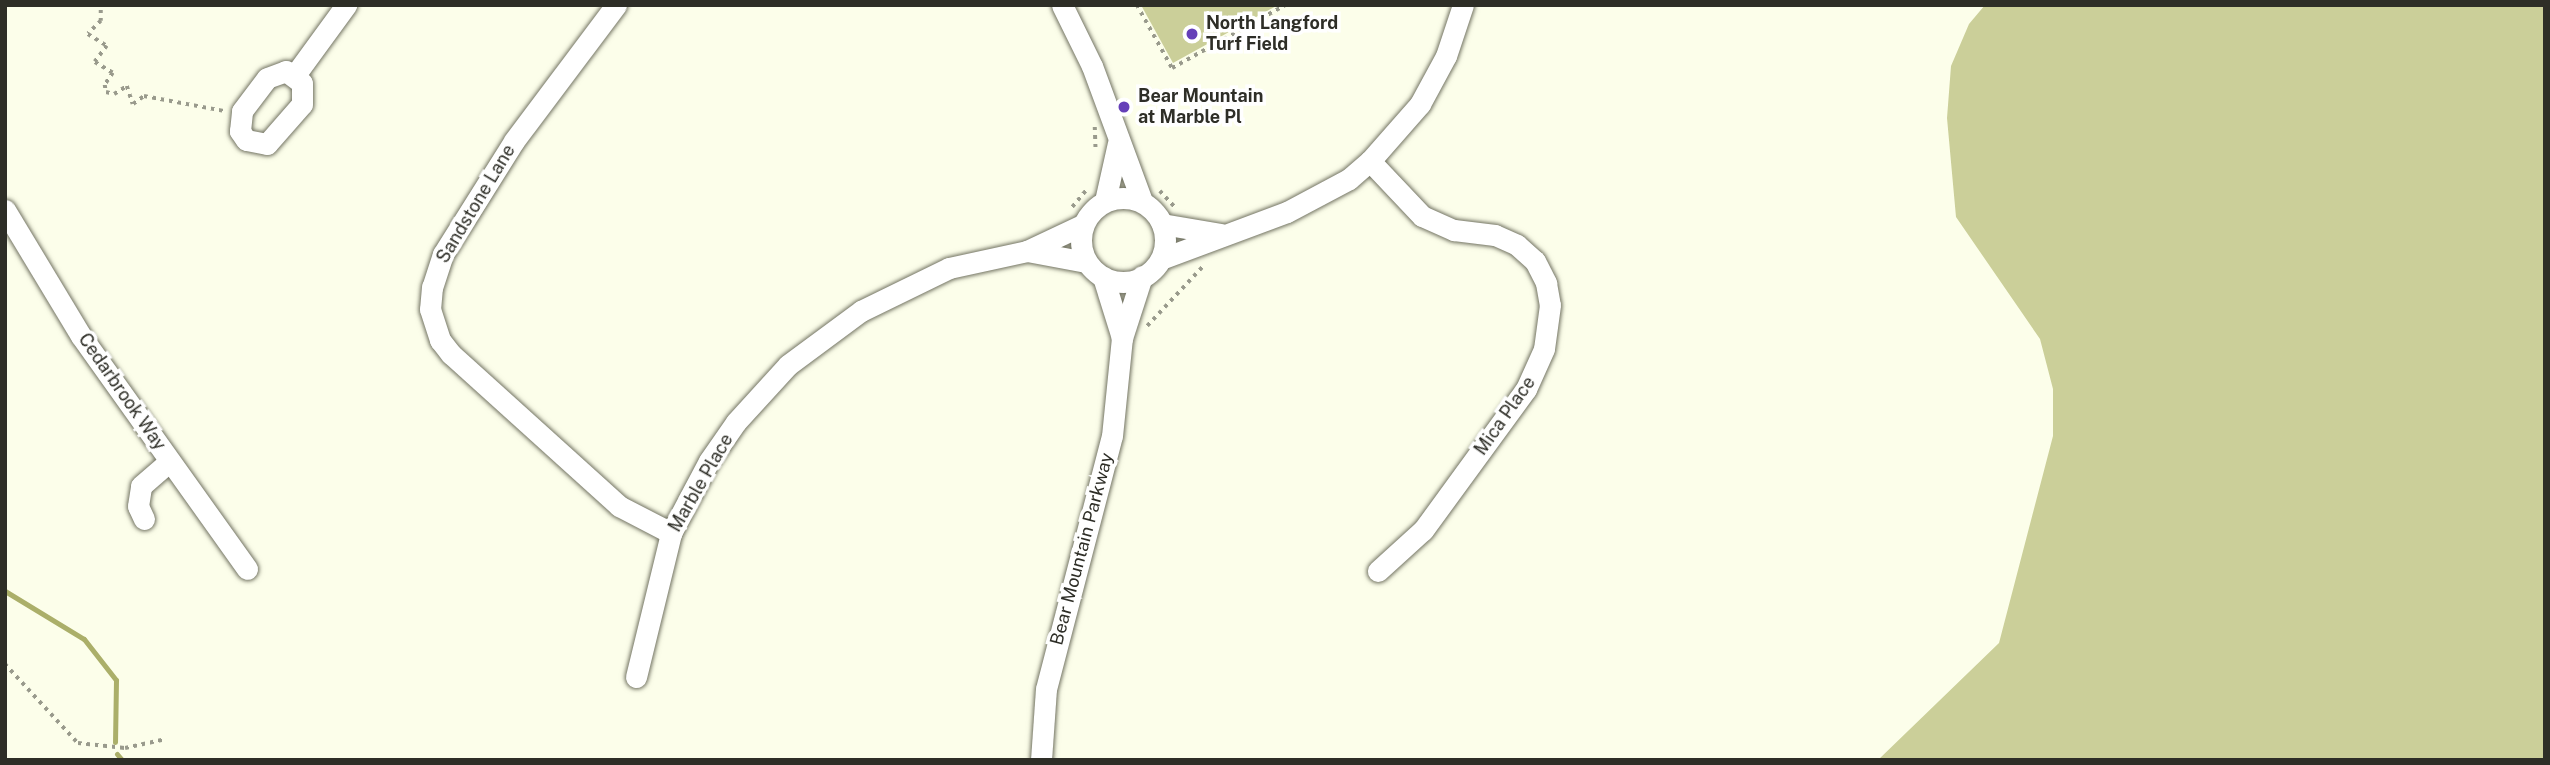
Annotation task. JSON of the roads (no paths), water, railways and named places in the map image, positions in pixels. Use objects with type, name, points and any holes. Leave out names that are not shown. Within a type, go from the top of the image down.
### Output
[{"type":"street","points":[[295,75],[346,5]]},
{"type":"street","name":"Sandstone Lane","points":[[616,5],[514,141],[443,254],[432,287],[430,309],[440,340],[451,354],[619,506],[671,533]]},
{"type":"street","points":[[1062,5],[1092,66],[1118,143],[1142,201],[1162,224],[1166,242],[1161,259]]},
{"type":"street","points":[[1118,143],[1105,201],[1082,225],[1086,262],[1103,277],[1131,281],[1142,276],[1161,259],[1221,234],[1287,212],[1349,179],[1370,161],[1420,104],[1446,56],[1463,5]]},
{"type":"street","name":"Mica Place","points":[[1370,161],[1409,205],[1435,224],[1495,235],[1517,245],[1535,261],[1546,283],[1550,306],[1544,349],[1526,389],[1423,530],[1378,571]]},
{"type":"street","points":[[1105,201],[1142,201]]},
{"type":"street","name":"Cedarbrook Way","points":[[5,210],[81,336],[247,569]]},
{"type":"street","points":[[1162,224],[1221,234]]},
{"type":"street","name":"Marble Place","points":[[636,677],[671,533],[709,461],[736,422],[808,348],[861,311],[921,280],[1027,251],[1038,242],[1082,225]]},
{"type":"street","name":"Marble Place","points":[[1027,251],[1086,262]]},
{"type":"street","name":"Bear Mountain Parkway","points":[[1041,760],[1046,689],[1116,416],[1122,338],[1142,276]]},
{"type":"street","name":"Bear Mountain Parkway","points":[[1103,277],[1122,338]]},
{"type":"street","points":[[144,519],[138,506],[141,486],[170,461]]},
{"type":"waterway","points":[[5,591],[84,639],[116,680],[115,742]]},
{"type":"waterway","points":[[117,754],[122,760]]},
{"type":"place","name":"North Langford Turf Field","points":[[1192,34]]},
{"type":"place","name":"Bear Mountain at Marble Pl","points":[[1124,107]]}]
